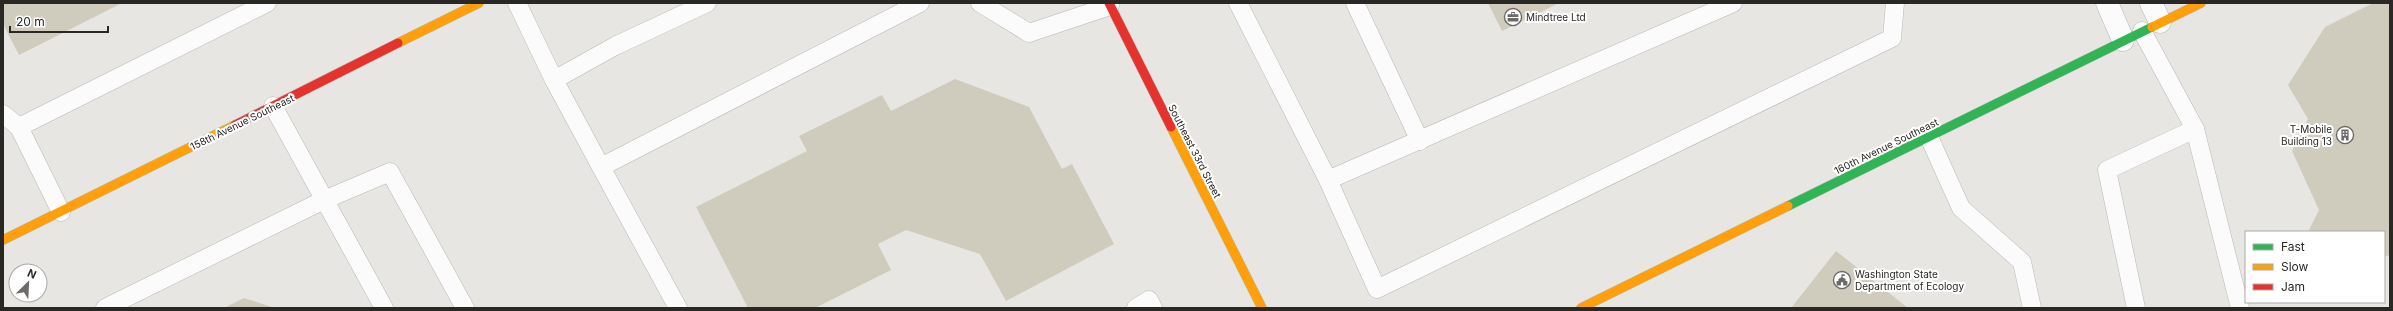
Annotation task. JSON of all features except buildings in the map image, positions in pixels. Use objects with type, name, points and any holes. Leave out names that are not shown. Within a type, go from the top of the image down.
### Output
[{"type":"street","name":"158th Avenue Southeast","points":[[3,240],[479,3]]},
{"type":"street","points":[[2107,3],[2123,40]]},
{"type":"street","name":"160th Avenue Southeast","points":[[1581,308],[2123,40],[2151,18],[2201,3]]},
{"type":"street","name":"Southeast 33rd Street","points":[[1110,4],[1262,308]]},
{"type":"lane","points":[[19,127],[267,3]]},
{"type":"lane","points":[[517,3],[554,80],[678,308]]},
{"type":"lane","points":[[554,80],[615,46],[707,3]]},
{"type":"lane","points":[[601,167],[920,3]]},
{"type":"lane","points":[[980,3],[1030,33],[1110,4]]},
{"type":"lane","points":[[1238,3],[1328,180],[1377,289],[1892,38],[1895,3]]},
{"type":"lane","points":[[1354,3],[1420,141]]},
{"type":"lane","points":[[1328,180],[1733,3]]},
{"type":"lane","points":[[2151,18],[2196,129],[2240,308]]},
{"type":"lane","points":[[273,106],[384,308]]},
{"type":"lane","points":[[3,114],[19,127],[61,212]]},
{"type":"lane","points":[[2136,308],[2106,170],[2196,129]]},
{"type":"lane","points":[[1929,137],[1961,208],[2022,262],[2032,308]]},
{"type":"lane","points":[[104,308],[324,200],[390,172],[465,308]]},
{"type":"lane","points":[[1136,308],[1149,300],[1153,308]]},
{"type":"traffic: fast","points":[[1788,206],[2152,27]]},
{"type":"traffic: slow","points":[[398,43],[479,3]]},
{"type":"traffic: slow","points":[[2152,27],[2201,3]]},
{"type":"traffic: slow","points":[[3,240],[235,125]]},
{"type":"traffic: slow","points":[[1171,127],[1262,308]]},
{"type":"traffic: slow","points":[[1581,308],[1788,206]]},
{"type":"traffic: jam","points":[[1109,3],[1171,127]]},
{"type":"traffic: jam","points":[[235,125],[398,43]]},
{"type":"place","name":"Mindtree Ltd","points":[[1513,17]]},
{"type":"place","name":"T-Mobile Building 13","points":[[2345,135]]},
{"type":"place","name":"Washington State Department of Ecology","points":[[1842,280]]}]
